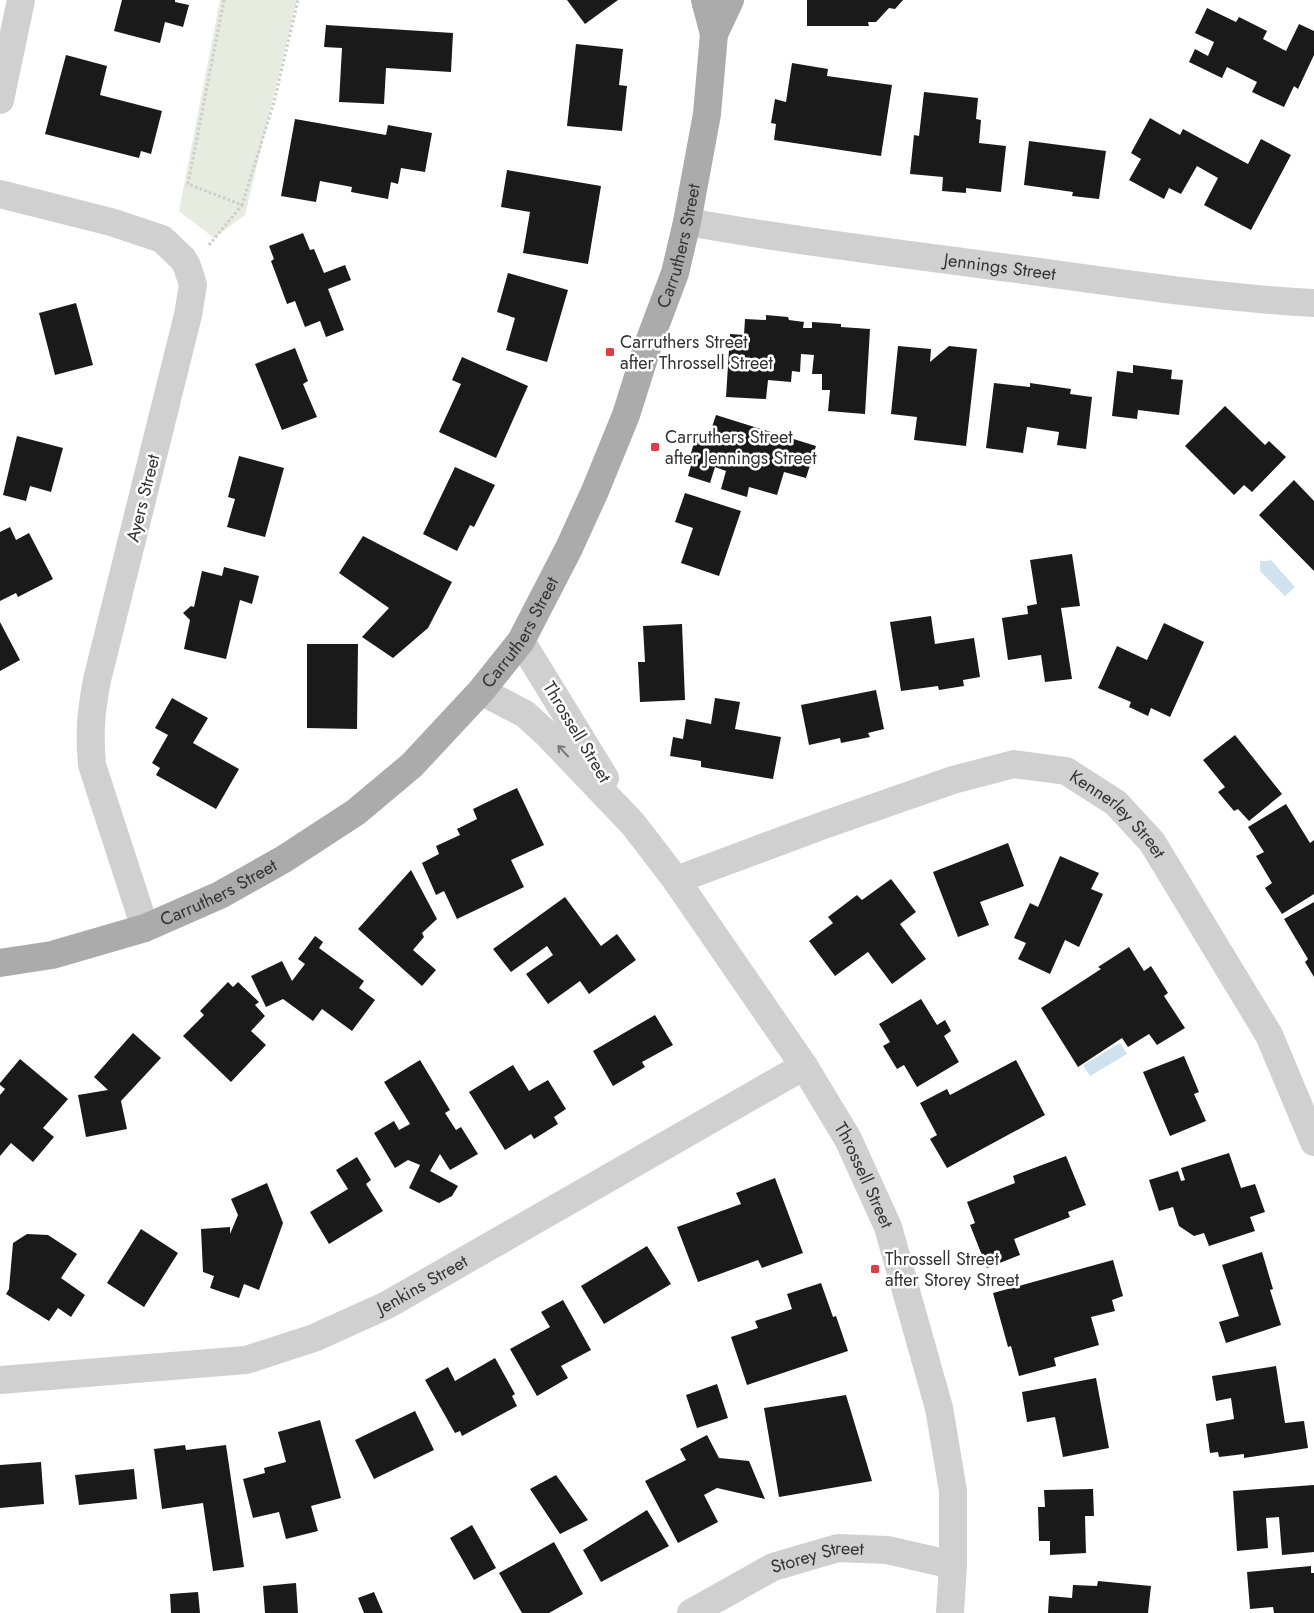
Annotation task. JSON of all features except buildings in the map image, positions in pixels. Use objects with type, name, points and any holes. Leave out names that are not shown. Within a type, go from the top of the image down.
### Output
[{"type":"main road","name":"Carruthers Street","points":[[0,963],[52,955],[145,928],[220,895],[284,859],[356,812],[412,765],[481,691],[521,641],[569,548],[595,491],[626,415],[649,342],[675,273],[687,222],[707,114],[714,34],[705,0]]},
{"type":"main road","name":"Carruthers Street","points":[[714,34],[730,0]]},
{"type":"street","points":[[0,100],[21,0]]},
{"type":"street","name":"Ayers Street","points":[[0,194],[111,222],[162,239],[183,259],[194,285],[97,680],[90,717],[92,766],[145,928]]},
{"type":"street","name":"Jennings Street","points":[[687,222],[766,236],[1058,275],[1255,300],[1314,303]]},
{"type":"street","name":"Throssell Street","points":[[521,641],[633,824],[676,880],[804,1066],[848,1139],[888,1227],[939,1408],[953,1491],[953,1565],[950,1613]]},
{"type":"street","name":"Throssell Street","points":[[481,691],[525,714],[548,735],[633,824]]},
{"type":"street","name":"Kennerley Street","points":[[676,880],[953,780],[1014,764],[1066,771],[1116,803],[1152,842],[1269,1034],[1314,1142]]},
{"type":"street","name":"Jenkins Street","points":[[0,1380],[246,1360],[314,1338],[387,1305],[804,1066]]},
{"type":"street","name":"Storey Street","points":[[691,1613],[773,1567],[838,1548],[887,1550],[953,1565]]},
{"type":"path","points":[[224,0],[188,184],[242,205]]},
{"type":"path","points":[[205,250],[242,205],[274,102],[298,0]]},
{"type":"shaded area","points":[[220,0],[297,0],[245,215],[214,238],[179,211]]},
{"type":"water","points":[[1270,559],[1295,587],[1285,596],[1260,571],[1260,561],[1269,561]]},
{"type":"water","points":[[1120,1043],[1127,1054],[1090,1076],[1083,1065]]},
{"type":"place","name":"Carruthers Street after Throssell Street","points":[[610,352]]},
{"type":"place","name":"Carruthers Street after Jennings Street","points":[[655,447]]},
{"type":"place","name":"Throssell Street after Storey Street","points":[[875,1269]]}]
